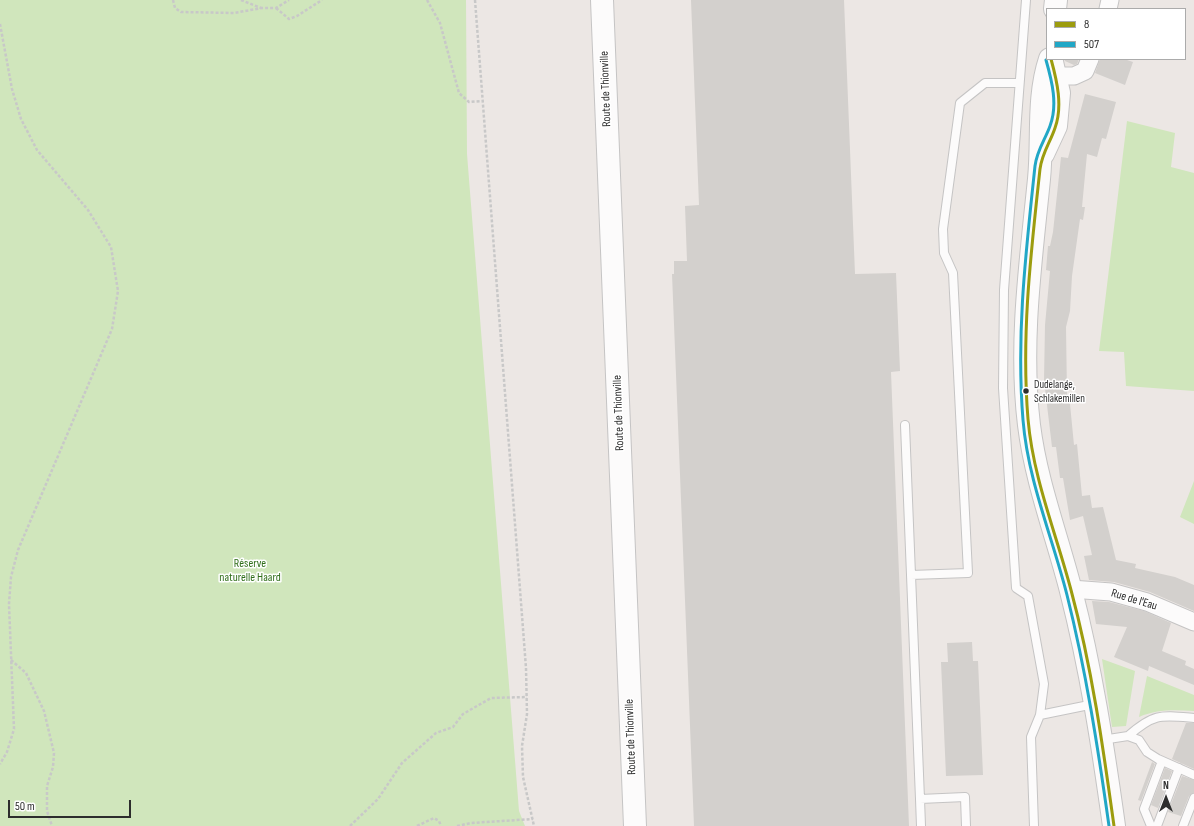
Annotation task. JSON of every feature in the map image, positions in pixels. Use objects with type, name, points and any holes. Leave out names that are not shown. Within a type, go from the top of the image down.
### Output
[{"type":"main road","name":"Route de Thionville","points":[[602,0],[635,826]]},
{"type":"main road","points":[[1052,65],[1059,94],[1056,126],[1041,157],[1029,282],[1026,340],[1029,422],[1033,454],[1071,589],[1097,704],[1114,826]]},
{"type":"street","points":[[1052,65],[1074,76],[1085,71],[1090,60]]},
{"type":"street","name":"Rue de l'Eau","points":[[1071,589],[1112,592],[1147,602],[1194,622]]},
{"type":"lane","points":[[1026,0],[1004,290],[1003,388],[1016,588],[1028,596],[1044,684],[1040,716],[1031,738],[1034,826]]},
{"type":"lane","points":[[911,575],[968,573],[952,273],[944,253],[943,229],[960,103],[985,83],[1020,83]]},
{"type":"lane","points":[[906,425],[921,826]]},
{"type":"lane","points":[[1040,716],[1097,704]]},
{"type":"lane","points":[[1102,740],[1128,736],[1153,717],[1169,716],[1194,718]]},
{"type":"lane","points":[[1128,736],[1139,740],[1147,752],[1162,761],[1194,775]]},
{"type":"lane","points":[[1151,826],[1144,809],[1162,761]]},
{"type":"lane","points":[[1157,826],[1179,768]]},
{"type":"lane","points":[[920,799],[964,797],[966,826]]},
{"type":"lane","points":[[1183,826],[1194,798]]},
{"type":"path","points":[[174,0],[175,8],[181,12],[234,13],[262,8],[276,8],[289,0]]},
{"type":"path","points":[[241,0],[262,8]]},
{"type":"path","points":[[276,8],[289,19],[297,16],[322,0]]},
{"type":"path","points":[[427,0],[440,23],[459,93],[469,102],[482,101]]},
{"type":"path","points":[[475,0],[527,697],[527,714],[522,746],[523,777],[534,826]]},
{"type":"path","points":[[0,24],[12,89],[21,119],[37,150],[88,210],[111,247],[118,291],[112,329],[18,550],[10,577],[9,604],[14,729],[8,752],[0,764]]},
{"type":"path","points":[[11,659],[26,673],[44,711],[54,753],[53,767],[47,786],[47,811],[52,826]]},
{"type":"path","points":[[350,826],[378,799],[402,763],[436,733],[453,727],[463,714],[491,698],[527,697]]},
{"type":"path","points":[[417,826],[434,818],[439,821],[441,826]]},
{"type":"path","points":[[457,826],[533,819]]},
{"type":"green space","name":"Réserve naturelle Haard","points":[[0,0],[466,0],[467,154],[519,811],[525,826],[0,826]]},
{"type":"green space","points":[[1127,121],[1175,133],[1171,167],[1194,173],[1194,391],[1126,386],[1124,352],[1099,351]]},
{"type":"green space","points":[[1194,481],[1194,524],[1180,517]]},
{"type":"green space","points":[[1102,659],[1135,671],[1126,726],[1112,727]]},
{"type":"green space","points":[[1147,676],[1194,695],[1194,711],[1159,711],[1139,717]]},
{"type":"building","points":[[691,0],[844,0],[855,274],[896,273],[900,371],[891,372],[909,826],[694,826],[672,274],[674,274],[674,261],[687,261],[685,206],[699,205]]},
{"type":"building","points":[[1079,60],[1077,64],[1074,65],[1065,61]]},
{"type":"building","points":[[1100,60],[1127,60],[1133,62],[1125,85],[1095,73]]},
{"type":"building","points":[[1085,94],[1116,102],[1106,139],[1102,138],[1097,157],[1087,154],[1082,207],[1085,207],[1083,220],[1080,219],[1072,276],[1070,311],[1066,327],[1067,395],[1069,394],[1074,445],[1077,444],[1082,496],[1090,495],[1092,508],[1103,507],[1116,560],[1136,564],[1135,568],[1175,577],[1194,585],[1194,611],[1150,592],[1114,582],[1089,580],[1084,556],[1092,555],[1083,516],[1070,520],[1063,478],[1060,478],[1056,447],[1052,447],[1044,380],[1045,325],[1050,271],[1046,270],[1048,246],[1050,246],[1053,232],[1061,157],[1068,158]]},
{"type":"building","points":[[1092,601],[1109,602],[1144,611],[1171,623],[1162,651],[1186,661],[1185,665],[1194,669],[1194,685],[1149,666],[1148,671],[1114,657],[1127,627],[1096,624]]},
{"type":"building","points":[[972,642],[973,661],[978,661],[983,775],[946,776],[941,662],[948,662],[947,643]]},
{"type":"building","points":[[1186,723],[1194,723],[1194,769],[1172,759]]},
{"type":"building","points":[[1152,762],[1155,764],[1141,801],[1138,800]]},
{"type":"building","points":[[1165,768],[1172,771],[1158,808],[1151,805]]},
{"type":"building","points":[[1182,776],[1194,780],[1194,793],[1189,796],[1181,816],[1168,812]]},
{"type":"transit line","name":"507","points":[[1046,60],[1052,85],[1054,110],[1050,126],[1036,160],[1028,229],[1021,324],[1021,388],[1023,420],[1035,487],[1061,573],[1080,652],[1096,739],[1109,826]]},
{"type":"transit line","name":"8","points":[[1051,60],[1057,85],[1059,111],[1055,128],[1041,163],[1033,231],[1026,325],[1026,388],[1028,419],[1040,484],[1071,590],[1085,649],[1101,737],[1114,826]]},
{"type":"place","name":"Dudelange, Schlakemillen","points":[[1026,391]]}]
